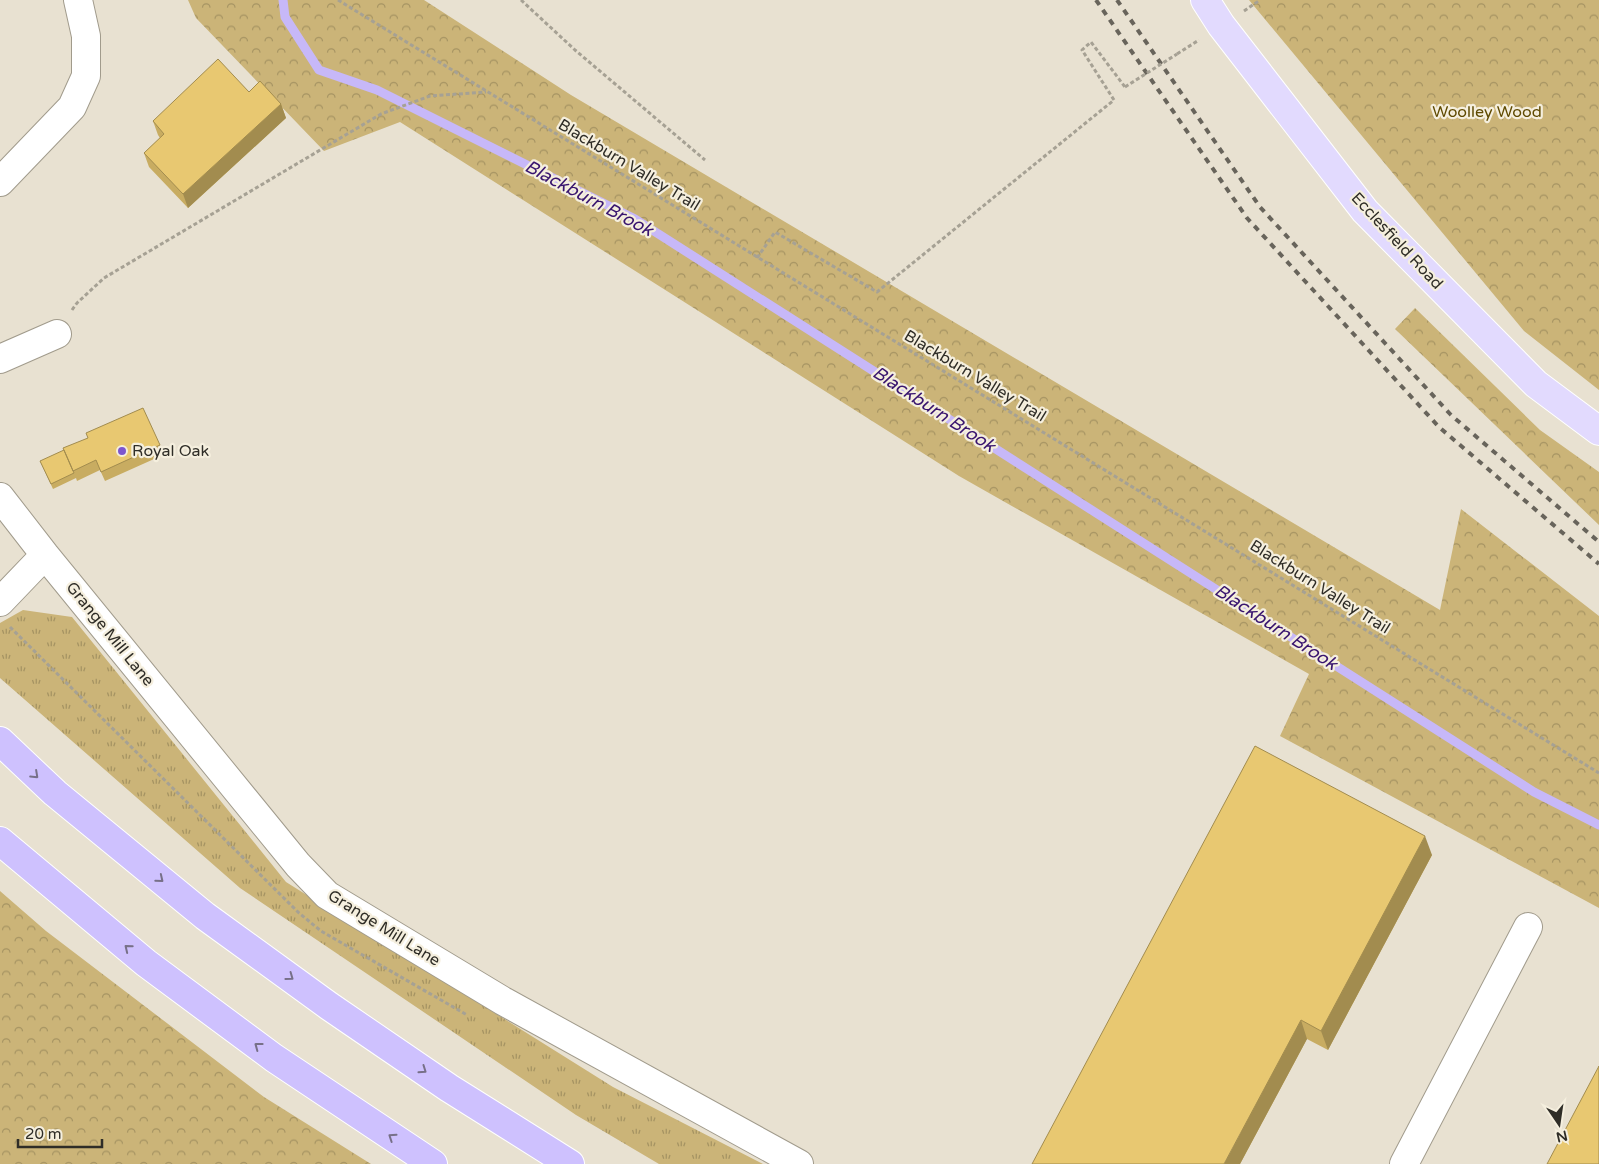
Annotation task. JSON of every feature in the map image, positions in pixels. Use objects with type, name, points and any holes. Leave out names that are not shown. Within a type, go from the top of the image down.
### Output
[{"type":"highway","points":[[0,742],[55,793],[205,916],[337,1011],[449,1088],[570,1164]]},
{"type":"highway","points":[[0,842],[162,975],[274,1058],[433,1164]]},
{"type":"main road","name":"Ecclesfield Road","points":[[1204,0],[1221,25],[1365,211],[1536,384],[1599,432]]},
{"type":"street","points":[[0,182],[72,107],[86,76],[86,36],[78,0]]},
{"type":"street","points":[[0,359],[57,334]]},
{"type":"street","name":"Grange Mill Lane","points":[[0,497],[298,866],[327,895],[503,1001],[799,1164]]},
{"type":"street","points":[[0,602],[45,555]]},
{"type":"street","points":[[1404,1164],[1528,927]]},
{"type":"path","name":"Blackburn Valley Trail","points":[[338,0],[1599,773]]},
{"type":"path","points":[[521,0],[575,50],[705,160]]},
{"type":"path","points":[[757,258],[775,232],[877,292],[1114,100],[1082,50],[1091,42],[1125,87],[1177,54]]},
{"type":"path","points":[[57,334],[77,303],[104,278],[381,114],[430,96],[487,92]]},
{"type":"green space","points":[[188,0],[424,0],[571,95],[1440,610],[1461,509],[1599,616],[1599,908],[1280,736],[1309,674],[959,476],[400,122],[324,151],[196,18]]},
{"type":"green space","name":"Woolley Wood","points":[[1249,0],[1599,0],[1599,390],[1524,331]]},
{"type":"green space","points":[[1415,308],[1540,430],[1599,472],[1599,525],[1395,329]]},
{"type":"green space","points":[[23,610],[72,617],[286,882],[613,1087],[763,1164],[659,1164],[576,1115],[240,888],[0,678],[0,623]]},
{"type":"green space","points":[[0,891],[46,931],[264,1097],[371,1164],[0,1164]]},
{"type":"building","points":[[218,59],[249,92],[260,81],[281,104],[183,194],[144,153],[164,134],[153,121]]},
{"type":"building","name":"Royal Oak","points":[[143,408],[160,445],[101,472],[96,460],[73,471],[63,448],[88,438],[86,433]]},
{"type":"building","points":[[64,450],[74,473],[51,484],[40,461]]},
{"type":"building","points":[[1255,746],[1425,836],[1321,1031],[1301,1020],[1224,1164],[1032,1164]]},
{"type":"building","points":[[1599,1066],[1599,1164],[1547,1164]]},
{"type":"waterway","name":"Blackburn Brook","points":[[283,0],[285,17],[319,70],[377,90],[635,219],[1534,792],[1599,825]]},
{"type":"railway","points":[[1096,0],[1247,218],[1439,427],[1599,564]]},
{"type":"railway","points":[[1117,0],[1260,207],[1451,415],[1599,542]]},
{"type":"place","name":"Royal Oak","points":[[122,451]]}]
